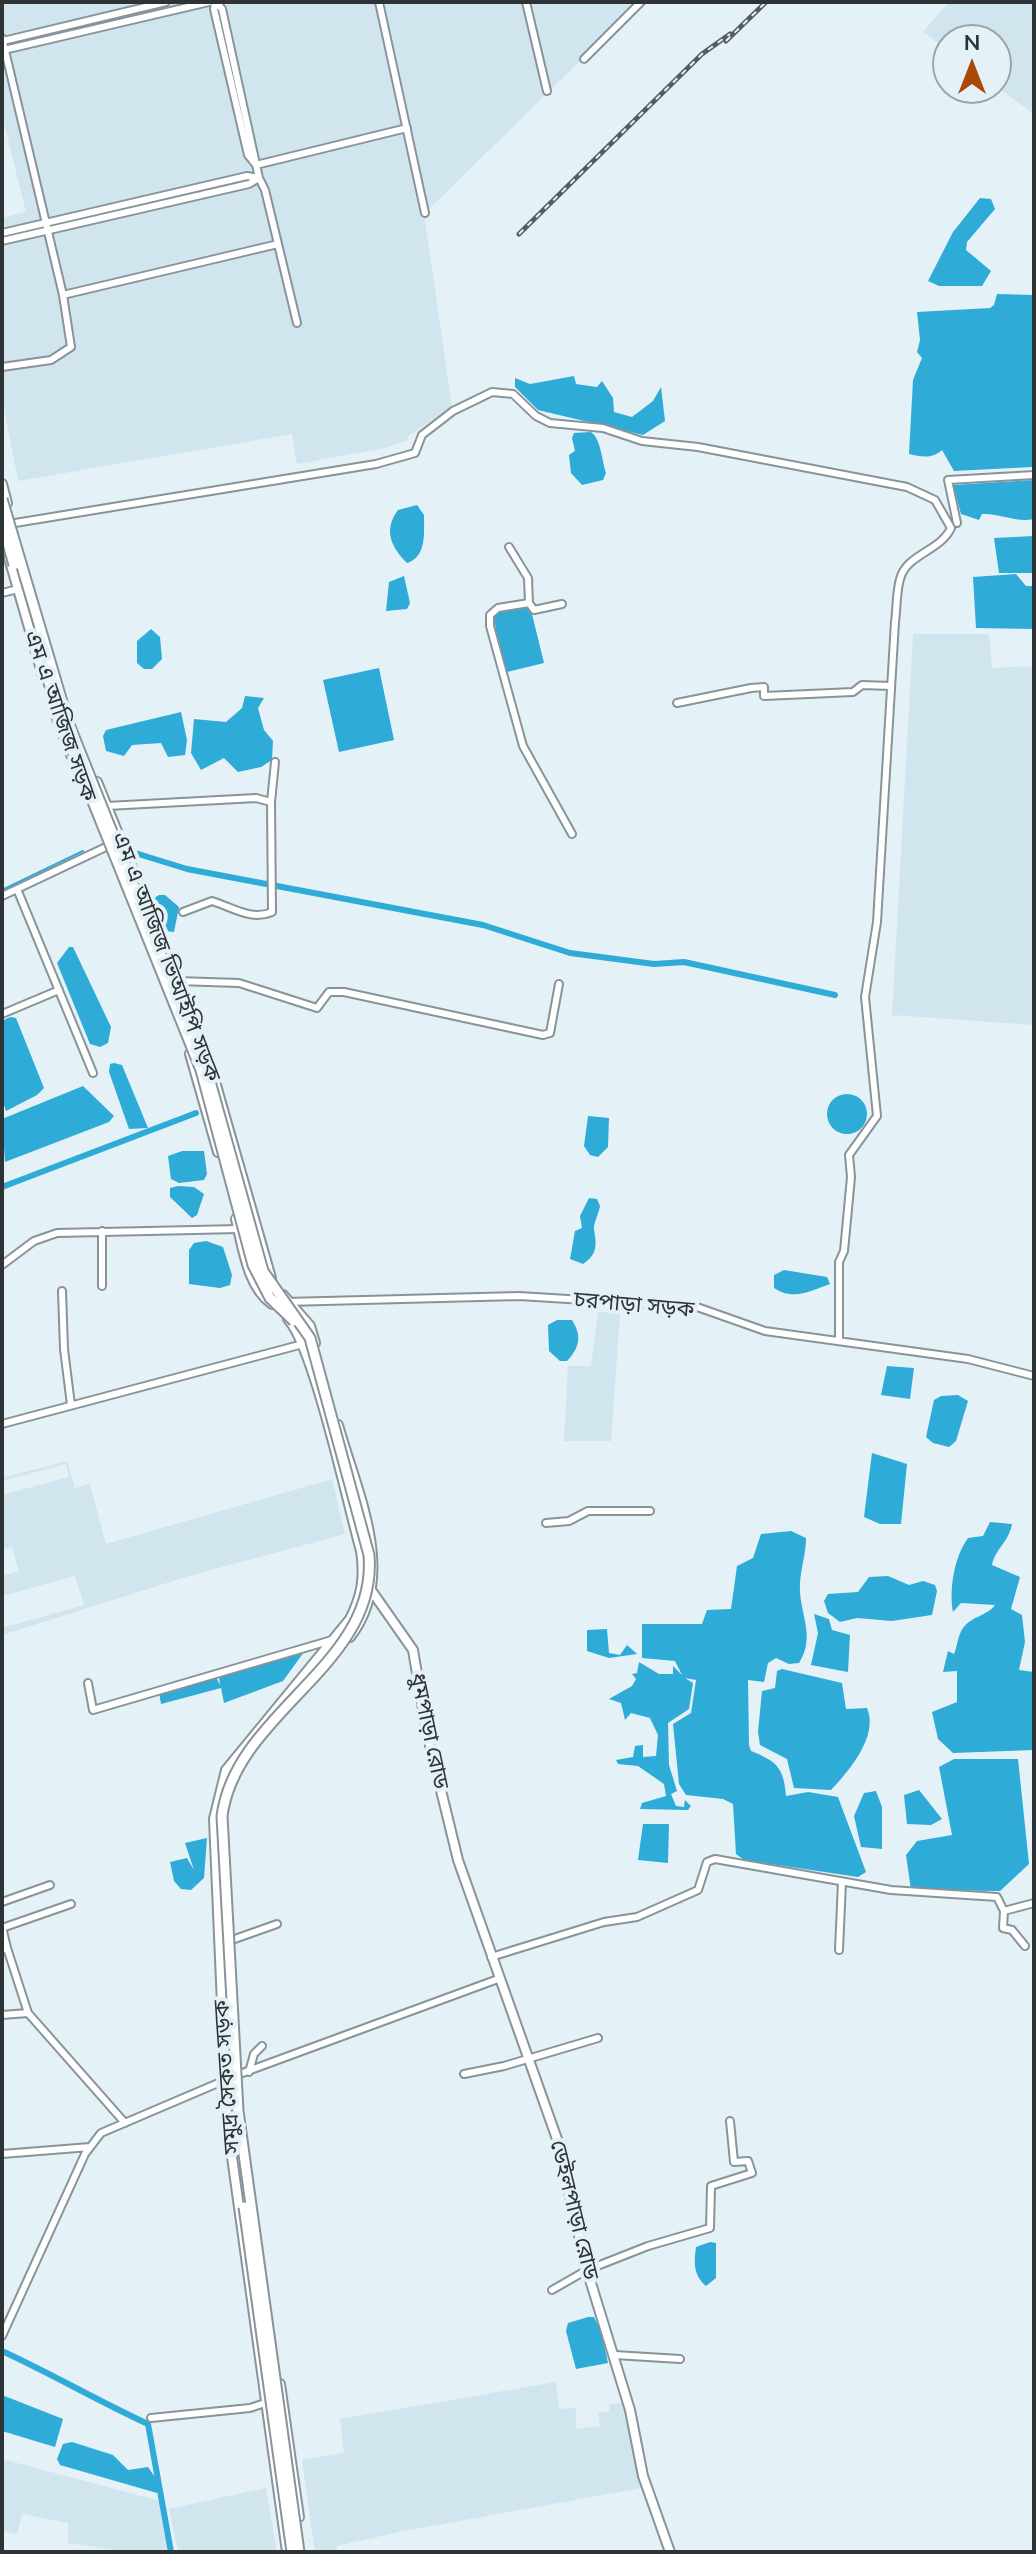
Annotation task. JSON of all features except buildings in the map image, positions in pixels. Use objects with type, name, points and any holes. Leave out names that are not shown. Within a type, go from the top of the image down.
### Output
[{"type":"highway","points":[[2,499],[68,722],[206,1067],[263,1271],[310,1338],[369,1555],[371,1583],[359,1619],[235,1771],[222,1816],[236,2098],[301,2552]]},
{"type":"highway","points":[[6,524],[62,724],[201,1070],[233,1180],[253,1265],[270,1298],[291,1317],[304,1338],[365,1553],[367,1589],[348,1628],[230,1769],[217,1816],[233,2122],[289,2552]]},
{"type":"main road","name":"এম এ আজিজ ভিআইপি সড়ক","points":[[2,484],[6,524],[73,722],[206,1050],[267,1269],[273,1283],[310,1326],[316,1346],[369,1534],[367,1589],[361,1621],[341,1649]]},
{"type":"main road","name":"এম এ আজিজ সড়ক","points":[[2,534],[59,725],[196,1070],[249,1271],[271,1304]]},
{"type":"main road","name":"এম এ আজিজ ভিআইপি সড়ক","points":[[271,1304],[295,1327],[303,1344],[361,1551],[367,1589],[335,1640]]},
{"type":"main road","name":"ধুমপাড়া রোড","points":[[367,1589],[413,1650],[427,1733],[469,1892],[491,1957]]},
{"type":"main road","name":"সমুদ্র সৈকত সড়ক","points":[[289,2552],[265,2403],[227,2121],[214,1832],[217,1800],[226,1770],[247,1741],[335,1640]]},
{"type":"main road","name":"সমুদ্র সৈকত সড়ক","points":[[301,2552],[247,2176],[237,2075],[224,1837],[230,1789],[251,1753],[341,1649]]},
{"type":"main road","name":"ডেইলপাড়া রোড","points":[[491,1957],[557,2139],[587,2270],[630,2410],[643,2476],[670,2552]]},
{"type":"street","points":[[4,50],[166,2],[168,10]]},
{"type":"street","points":[[2,367],[51,360],[71,347],[63,295],[2,40],[213,2],[222,9],[259,178],[265,190],[297,323]]},
{"type":"street","points":[[379,2],[425,213]]},
{"type":"street","points":[[526,2],[547,91]]},
{"type":"street","points":[[584,59],[641,2]]},
{"type":"street","points":[[256,165],[407,128]]},
{"type":"street","points":[[2,241],[47,226],[247,176],[259,178]]},
{"type":"street","points":[[2,233],[47,226]]},
{"type":"street","points":[[63,295],[278,244]]},
{"type":"street","points":[[6,524],[376,464],[415,453],[422,435],[453,411],[486,394],[513,394],[536,416],[550,423],[603,428],[642,441],[698,447],[907,487],[935,500],[951,528],[945,542],[913,561],[901,575],[877,922],[865,997],[877,1116],[849,1155],[851,1177],[844,1251],[839,1262],[839,1339]]},
{"type":"street","points":[[957,523],[948,480],[1034,475]]},
{"type":"street","points":[[509,547],[528,578],[529,603],[534,610],[562,604]]},
{"type":"street","points":[[2,593],[18,589]]},
{"type":"street","points":[[529,603],[498,608],[490,615],[490,626],[523,746],[572,834]]},
{"type":"street","points":[[677,703],[751,688],[764,687],[764,696],[792,697],[853,692],[862,685],[891,686]]},
{"type":"street","points":[[183,912],[212,901],[241,913],[262,916],[272,912],[271,802],[275,762]]},
{"type":"street","points":[[107,806],[256,798],[271,802]]},
{"type":"street","points":[[2,896],[108,846]]},
{"type":"street","points":[[17,889],[93,1073]]},
{"type":"street","points":[[177,981],[239,983],[317,1008],[329,992],[344,992],[543,1035],[550,1033],[559,984]]},
{"type":"street","points":[[2,1014],[59,990]]},
{"type":"street","points":[[2,1265],[44,1236],[102,1231],[239,1229]]},
{"type":"street","points":[[102,1231],[102,1286]]},
{"type":"street","points":[[62,1291],[65,1361],[71,1405]]},
{"type":"street","name":"চরপাড়া সড়ক","points":[[271,1304],[289,1301],[519,1296],[697,1307],[765,1331],[968,1359],[1034,1376]]},
{"type":"street","points":[[2,1424],[303,1344]]},
{"type":"street","points":[[546,1523],[569,1521],[588,1511],[650,1511]]},
{"type":"street","points":[[88,1683],[93,1710],[335,1640]]},
{"type":"street","points":[[491,1957],[654,1911],[698,1890],[710,1860],[903,1891],[995,1896],[1004,1911],[1003,1928],[1012,1930],[1025,1946]]},
{"type":"street","points":[[839,1950],[842,1882]]},
{"type":"street","points":[[2,1902],[50,1885]]},
{"type":"street","points":[[1004,1911],[1034,1903]]},
{"type":"street","points":[[71,1904],[2,1928],[5,1949],[28,2013],[125,2123]]},
{"type":"street","points":[[229,1941],[277,1924]]},
{"type":"street","points":[[2,2336],[90,2147],[101,2133],[237,2075],[498,1979]]},
{"type":"street","points":[[2,2015],[28,2013]]},
{"type":"street","points":[[464,2074],[598,2038]]},
{"type":"street","points":[[249,2072],[254,2054],[262,2046]]},
{"type":"street","points":[[552,2290],[587,2270],[648,2246],[710,2228],[711,2186],[752,2173],[748,2161],[734,2162],[730,2121]]},
{"type":"street","points":[[2,2154],[90,2147]]},
{"type":"street","points":[[615,2355],[680,2359]]},
{"type":"street","points":[[151,2418],[250,2408],[265,2403]]},
{"type":"shaded area","points":[[2,2],[640,2],[424,214],[452,407],[408,436],[408,440],[385,448],[297,464],[292,434],[18,481],[2,397],[2,218],[26,212],[2,115]]},
{"type":"shaded area","points":[[949,2],[1034,2],[1034,114],[1012,98],[1012,24],[932,24],[932,38],[923,32]]},
{"type":"shaded area","points":[[913,634],[989,634],[992,668],[1034,666],[1034,1025],[892,1015]]},
{"type":"shaded area","points":[[598,1312],[620,1313],[611,1441],[564,1441],[568,1366],[591,1366]]},
{"type":"shaded area","points":[[67,1461],[75,1488],[90,1484],[106,1544],[332,1479],[345,1534],[192,1575],[2,1635],[2,1628],[84,1605],[75,1576],[2,1596],[2,1576],[19,1571],[12,1547],[2,1550],[2,1495],[69,1477],[66,1464],[2,1481],[2,1478]]},
{"type":"shaded area","points":[[556,2382],[559,2409],[576,2408],[576,2429],[600,2426],[598,2412],[609,2412],[609,2405],[624,2402],[641,2488],[399,2532],[337,2546],[337,2552],[315,2552],[302,2460],[344,2453],[340,2419]]},
{"type":"shaded area","points":[[2,2459],[160,2501],[168,2550],[178,2550],[169,2509],[266,2488],[277,2552],[129,2552],[68,2543],[68,2523],[22,2514],[17,2534],[2,2531]]},
{"type":"water","points":[[980,198],[991,199],[995,209],[967,242],[966,250],[991,271],[982,286],[939,286],[928,281],[953,232]]},
{"type":"water","points":[[997,294],[1034,295],[1034,464],[1032,467],[954,471],[942,450],[927,456],[909,454],[913,380],[922,358],[917,352],[920,340],[917,312],[990,308]]},
{"type":"water","points":[[574,376],[576,384],[597,387],[602,381],[613,398],[614,412],[632,417],[653,401],[661,387],[665,421],[643,435],[538,410],[515,387],[515,378],[530,384]]},
{"type":"water","points":[[591,432],[599,445],[606,473],[603,480],[582,485],[571,473],[569,455],[575,451],[574,433]]},
{"type":"water","points":[[1034,480],[1034,519],[1027,520],[982,514],[979,520],[961,514],[953,485]]},
{"type":"water","points":[[417,505],[424,515],[423,543],[418,555],[407,563],[393,544],[391,524],[398,510]]},
{"type":"water","points":[[1034,536],[1034,573],[999,573],[994,538]]},
{"type":"water","points":[[1016,574],[1026,586],[1034,586],[1034,629],[976,628],[973,577]]},
{"type":"water","points":[[404,576],[410,603],[407,609],[386,611],[389,582]]},
{"type":"water","points":[[530,606],[544,663],[507,672],[497,643],[494,613]]},
{"type":"water","points":[[151,629],[160,637],[162,659],[152,669],[144,669],[137,663],[137,641]]},
{"type":"water","points":[[379,668],[394,740],[339,752],[323,680]]},
{"type":"water","points":[[245,696],[264,698],[258,708],[264,730],[273,741],[272,760],[261,767],[238,772],[224,758],[201,770],[191,753],[194,719],[226,722],[242,708]]},
{"type":"water","points":[[181,712],[187,740],[185,755],[168,757],[161,743],[132,745],[124,756],[106,751],[103,736],[106,730]]},
{"type":"water","points":[[165,895],[179,907],[174,932],[165,931],[155,913],[153,899]]},
{"type":"water","points":[[69,947],[73,947],[111,1027],[108,1043],[100,1047],[90,1044],[57,963]]},
{"type":"water","points":[[16,1018],[44,1088],[6,1111],[2,1099],[2,1021]]},
{"type":"water","points":[[110,1064],[122,1065],[148,1128],[129,1129],[109,1072]]},
{"type":"water","points":[[83,1086],[114,1116],[109,1122],[5,1162],[2,1119]]},
{"type":"water","points":[[847,1094],[861,1100],[867,1114],[861,1128],[847,1134],[833,1128],[827,1114],[833,1100]]},
{"type":"water","points":[[588,1116],[609,1118],[608,1147],[598,1157],[590,1155],[584,1146]]},
{"type":"water","points":[[182,1151],[204,1151],[207,1174],[204,1180],[179,1183],[171,1179],[168,1156]]},
{"type":"water","points":[[194,1187],[204,1194],[197,1215],[192,1218],[170,1197],[170,1188]]},
{"type":"water","points":[[589,1198],[597,1199],[600,1206],[594,1228],[595,1249],[583,1264],[570,1259],[575,1231],[582,1228],[580,1216]]},
{"type":"water","points":[[206,1241],[223,1247],[232,1275],[230,1285],[220,1288],[189,1284],[189,1250],[194,1243]]},
{"type":"water","points":[[784,1270],[827,1277],[830,1284],[802,1294],[781,1292],[774,1288],[774,1275]]},
{"type":"water","points":[[557,1320],[572,1320],[577,1331],[577,1346],[567,1361],[560,1361],[549,1351],[548,1325]]},
{"type":"water","points":[[887,1366],[914,1368],[910,1399],[881,1395]]},
{"type":"water","points":[[958,1395],[968,1401],[956,1441],[949,1447],[933,1443],[926,1437],[934,1400],[941,1396]]},
{"type":"water","points":[[872,1453],[907,1464],[901,1524],[880,1524],[864,1517]]},
{"type":"water","points":[[990,1522],[1012,1524],[992,1565],[1020,1577],[1011,1609],[1022,1615],[1025,1642],[1019,1670],[1034,1672],[1034,1750],[953,1753],[938,1739],[932,1712],[957,1702],[957,1671],[943,1672],[948,1651],[954,1654],[963,1628],[995,1605],[961,1603],[953,1612],[954,1574],[959,1554],[968,1538],[983,1536]]},
{"type":"water","points":[[791,1531],[806,1538],[800,1594],[806,1643],[799,1663],[789,1664],[776,1658],[768,1663],[764,1682],[748,1680],[749,1745],[751,1751],[777,1766],[786,1796],[808,1792],[838,1797],[866,1872],[858,1877],[744,1860],[736,1854],[733,1804],[723,1799],[686,1795],[679,1784],[673,1724],[691,1713],[696,1680],[685,1678],[693,1683],[689,1709],[668,1723],[669,1765],[677,1791],[671,1794],[676,1806],[684,1807],[685,1800],[691,1806],[688,1810],[640,1809],[642,1803],[666,1796],[664,1784],[638,1766],[618,1764],[616,1760],[633,1757],[635,1746],[643,1745],[643,1757],[656,1756],[658,1735],[650,1718],[631,1713],[625,1720],[621,1703],[609,1699],[632,1686],[636,1679],[632,1674],[637,1673],[639,1662],[659,1674],[673,1674],[673,1666],[682,1675],[675,1661],[642,1658],[642,1624],[702,1624],[707,1610],[731,1609],[737,1566],[753,1558],[761,1534]]},
{"type":"water","points":[[888,1576],[909,1585],[923,1581],[935,1585],[937,1591],[932,1615],[892,1621],[857,1618],[840,1622],[828,1613],[824,1601],[828,1594],[858,1592],[869,1577]]},
{"type":"water","points":[[814,1614],[829,1619],[832,1630],[850,1635],[848,1672],[811,1665],[818,1633]]},
{"type":"water","points":[[607,1629],[609,1653],[620,1655],[627,1645],[637,1654],[609,1658],[587,1651],[587,1630]]},
{"type":"water","points":[[304,1652],[283,1681],[224,1703],[221,1688],[161,1704],[159,1692],[216,1677],[220,1685],[219,1677]]},
{"type":"water","points":[[782,1669],[842,1683],[846,1709],[867,1708],[870,1719],[866,1741],[831,1790],[794,1788],[787,1759],[760,1745],[758,1732],[762,1691],[775,1688],[777,1671]]},
{"type":"water","points":[[954,1759],[1018,1759],[1029,1864],[1000,1891],[911,1890],[906,1855],[917,1841],[952,1835],[939,1767]]},
{"type":"water","points":[[919,1790],[942,1819],[931,1825],[907,1824],[904,1795]]},
{"type":"water","points":[[876,1791],[882,1807],[882,1849],[861,1847],[854,1816],[864,1793]]},
{"type":"water","points":[[643,1824],[669,1824],[668,1863],[638,1860]]},
{"type":"water","points":[[207,1838],[204,1878],[191,1890],[181,1889],[174,1881],[170,1862],[187,1858],[194,1870],[185,1843]]},
{"type":"water","points":[[716,2243],[716,2278],[706,2286],[697,2273],[695,2253],[696,2247]]},
{"type":"water","points":[[594,2317],[601,2331],[608,2363],[576,2369],[566,2331],[568,2323]]},
{"type":"water","points":[[2,2395],[63,2419],[55,2447],[2,2431]]},
{"type":"water","points":[[72,2442],[113,2455],[128,2470],[148,2467],[157,2480],[157,2493],[60,2465],[57,2459],[63,2444]]},
{"type":"waterway","points":[[2,890],[83,851]]},
{"type":"waterway","points":[[132,852],[187,869],[483,925],[570,953],[654,964],[684,962],[835,995]]},
{"type":"waterway","points":[[2,1187],[196,1113]]},
{"type":"waterway","points":[[2,2351],[148,2424],[171,2552]]},
{"type":"railway","points":[[726,41],[766,2]]},
{"type":"railway","points":[[519,234],[702,54],[730,34]]}]
